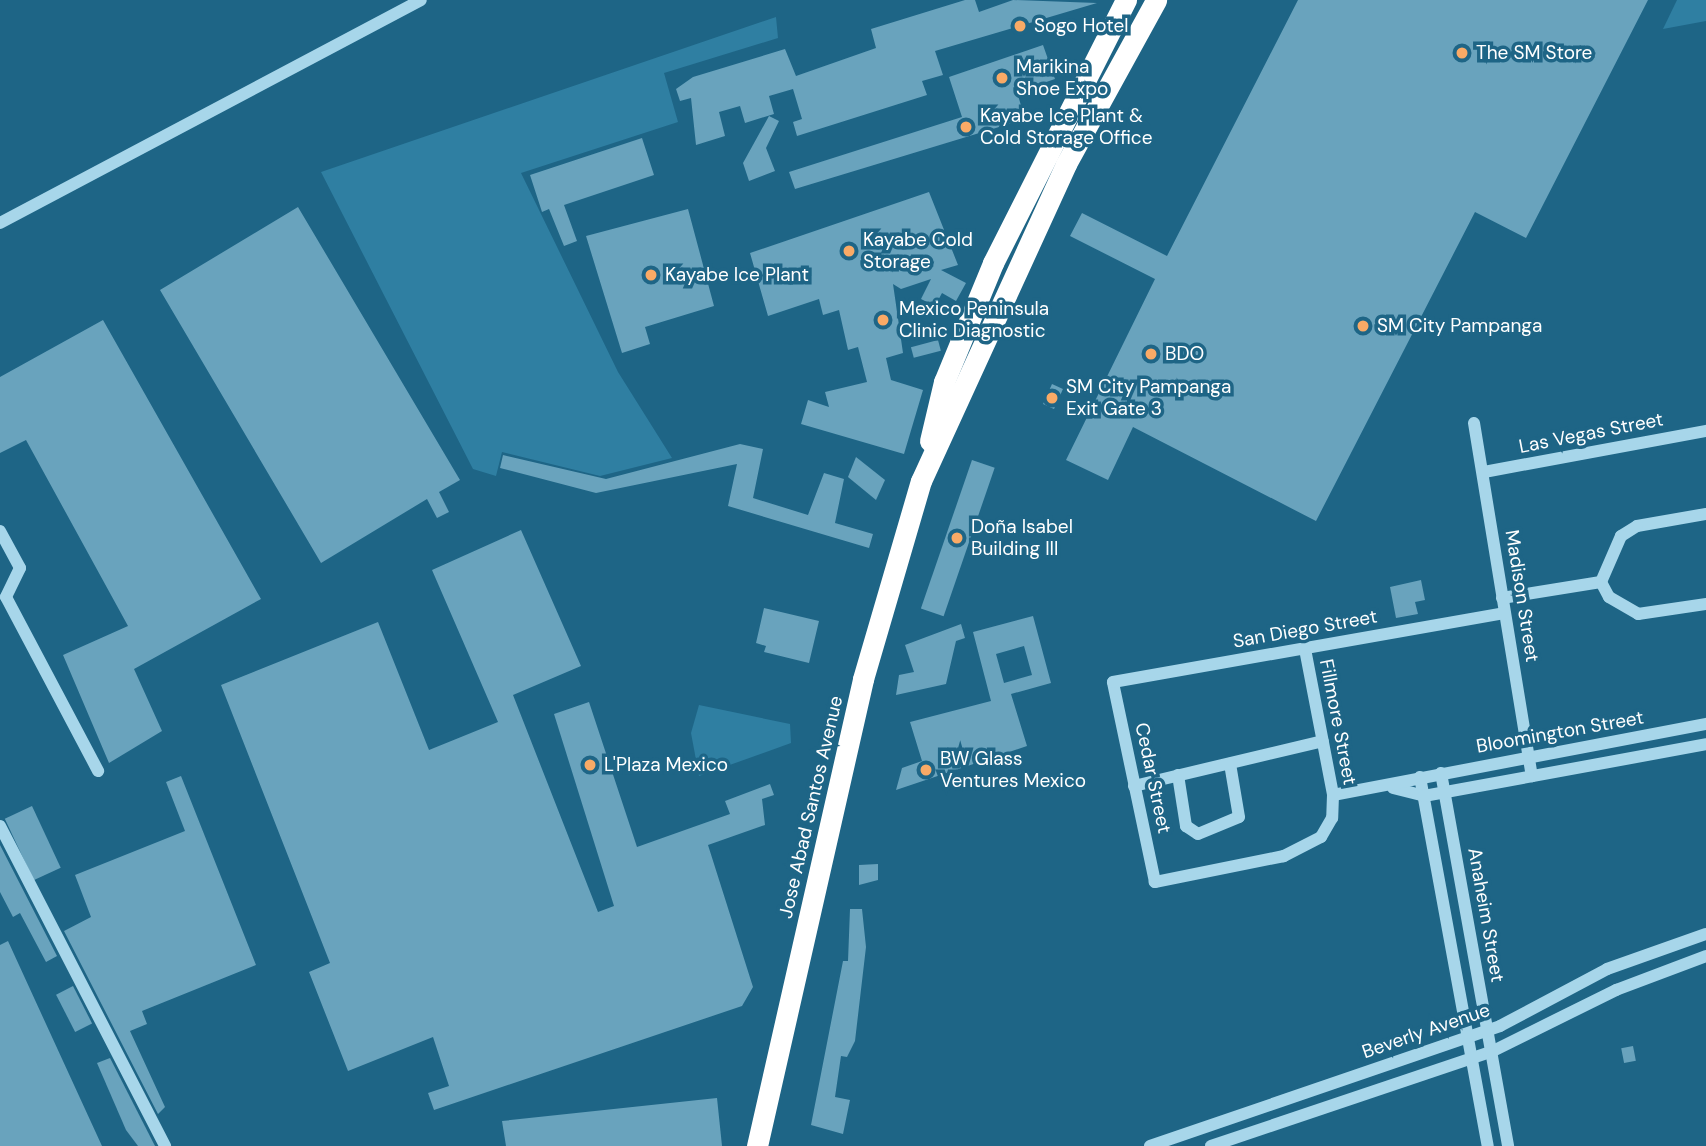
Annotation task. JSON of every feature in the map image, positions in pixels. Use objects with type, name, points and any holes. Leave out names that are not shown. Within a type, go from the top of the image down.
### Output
[{"type":"highway","name":"Jose Abad Santos Avenue","points":[[757,1146],[863,679],[921,481],[944,382],[1014,218],[1126,0]]},
{"type":"highway","name":"Jose Abad Santos Avenue","points":[[921,481],[1035,228],[1152,1]]},
{"type":"highway","points":[[1014,218],[1035,228]]},
{"type":"street","points":[[0,223],[421,0]]},
{"type":"street","name":"Madison Street","points":[[1474,423],[1532,776]]},
{"type":"street","name":"Las Vegas Street","points":[[1484,472],[1706,431]]},
{"type":"street","points":[[1601,582],[1621,536],[1637,526],[1706,514]]},
{"type":"street","points":[[0,531],[20,568],[3,597],[98,771]]},
{"type":"street","points":[[1502,597],[1601,582]]},
{"type":"street","points":[[1601,582],[1609,597],[1639,614],[1706,604]]},
{"type":"street","name":"San Diego Street","points":[[1113,682],[1504,614]]},
{"type":"street","name":"Fillmore Street","points":[[1155,881],[1304,849],[1332,818],[1333,795],[1305,649]]},
{"type":"street","name":"Cedar Street","points":[[1113,682],[1155,881]]},
{"type":"street","name":"Bloomington Street","points":[[1393,788],[1420,777],[1706,724]]},
{"type":"street","points":[[1135,786],[1322,741]]},
{"type":"street","name":"Bloomington Street","points":[[1424,796],[1706,744]]},
{"type":"street","points":[[1178,775],[1186,826],[1198,834],[1239,817],[1230,764]]},
{"type":"street","name":"Anaheim Street","points":[[1441,773],[1508,1146]]},
{"type":"street","name":"Anaheim Street","points":[[1420,777],[1488,1146]]},
{"type":"street","points":[[1333,795],[1393,788],[1424,796]]},
{"type":"street","points":[[0,826],[165,1146]]},
{"type":"street","name":"Beverly Avenue","points":[[1150,1146],[1488,1030],[1607,969],[1706,934]]},
{"type":"street","name":"Beverly Avenue","points":[[1211,1146],[1492,1052],[1616,990],[1706,956]]},
{"type":"shaded area","points":[[1677,0],[1706,0],[1706,21],[1663,29]]},
{"type":"shaded area","points":[[776,17],[778,38],[664,73],[678,122],[521,173],[618,372],[672,458],[600,476],[502,452],[496,476],[473,469],[321,172]]},
{"type":"shaded area","points":[[699,705],[790,724],[791,743],[699,776],[691,733]]},
{"type":"building","points":[[965,0],[975,0],[979,12],[1013,0],[1097,3],[935,51],[943,75],[922,81],[927,95],[797,136],[793,122],[802,119],[793,89],[769,96],[774,114],[745,123],[740,106],[719,112],[725,136],[696,145],[691,98],[680,101],[676,89],[693,77],[785,49],[796,76],[876,48],[871,29]]},
{"type":"building","points":[[1298,0],[1648,0],[1526,238],[1475,212],[1316,521],[1133,427],[1108,480],[1066,460],[1155,279],[1070,236],[1082,213],[1167,256]]},
{"type":"building","points":[[1043,45],[1055,79],[1017,92],[1025,119],[795,189],[789,172],[962,117],[949,77]]},
{"type":"building","points":[[769,116],[779,121],[766,148],[775,171],[749,181],[743,163]]},
{"type":"building","points":[[642,138],[654,175],[564,205],[577,241],[564,246],[549,209],[542,212],[530,175]]},
{"type":"building","points":[[929,192],[958,265],[941,270],[966,283],[956,301],[942,293],[935,306],[921,299],[931,279],[901,289],[893,284],[903,353],[886,358],[891,380],[923,390],[904,454],[801,424],[808,400],[829,407],[825,392],[867,382],[858,347],[848,350],[839,310],[823,315],[819,299],[768,316],[750,253]]},
{"type":"building","points":[[298,207],[460,480],[439,492],[449,512],[437,518],[427,499],[321,563],[160,290]]},
{"type":"building","name":"Kayabe Ice Plant","points":[[688,209],[714,306],[645,327],[650,344],[622,353],[586,236]]},
{"type":"building","points":[[103,320],[261,599],[134,669],[162,731],[109,763],[63,655],[128,626],[26,440],[0,453],[0,377]]},
{"type":"building","points":[[938,340],[941,351],[914,358],[911,347]]},
{"type":"building","name":"SM City Pampanga Exit Gate 3","points":[[1052,384],[1063,389],[1054,409],[1043,404]]},
{"type":"building","points":[[740,444],[763,449],[753,498],[808,515],[824,473],[844,479],[835,523],[873,534],[869,548],[728,506],[737,464],[596,493],[500,468],[503,455],[606,479]]},
{"type":"building","points":[[856,457],[885,480],[876,500],[848,477]]},
{"type":"building","name":"Doña Isabel Building III","points":[[972,460],[995,468],[944,616],[921,608]]},
{"type":"building","points":[[521,530],[581,666],[513,695],[598,912],[614,906],[554,714],[589,702],[637,847],[730,814],[725,801],[770,784],[774,795],[762,799],[765,825],[708,845],[753,987],[742,1006],[434,1110],[428,1093],[449,1086],[433,1037],[348,1071],[309,972],[330,963],[221,685],[378,622],[429,750],[498,722],[432,570]]},
{"type":"building","points":[[1421,580],[1425,600],[1415,602],[1418,614],[1396,618],[1390,587]]},
{"type":"building","points":[[764,608],[819,621],[809,663],[764,652],[766,646],[756,643]]},
{"type":"building","points":[[1033,616],[1051,683],[1011,694],[1027,746],[896,790],[902,768],[922,761],[910,722],[991,701],[973,632]],"holes":[[[1024,646],[1032,675],[1004,683],[996,654]]]},
{"type":"building","points":[[961,624],[965,638],[956,641],[946,684],[896,695],[899,675],[914,672],[905,645]]},
{"type":"building","points":[[181,776],[256,965],[142,1011],[147,1024],[130,1031],[165,1107],[158,1114],[64,931],[91,917],[75,875],[185,831],[166,782]]},
{"type":"building","points":[[32,806],[61,868],[34,880],[5,819]]},
{"type":"building","points":[[0,845],[57,956],[46,962],[20,913],[13,917],[0,892]]},
{"type":"building","points":[[878,864],[878,880],[859,885],[859,865]]},
{"type":"building","points":[[850,909],[862,909],[866,947],[855,1041],[847,1057],[841,1056],[835,1097],[850,1100],[843,1134],[811,1125],[843,961],[848,961]]},
{"type":"building","points":[[8,941],[102,1146],[0,1146],[0,945]]},
{"type":"building","points":[[73,986],[92,1023],[75,1032],[56,995]]},
{"type":"building","points":[[1633,1046],[1636,1061],[1624,1063],[1621,1048]]},
{"type":"building","points":[[110,1058],[155,1146],[138,1146],[126,1130],[97,1063]]},
{"type":"building","points":[[717,1098],[722,1146],[506,1146],[502,1121]]},
{"type":"place","name":"Sogo Hotel","points":[[1020,26]]},
{"type":"place","name":"The SM Store","points":[[1462,53]]},
{"type":"place","name":"Marikina Shoe Expo","points":[[1002,78]]},
{"type":"place","name":"Kayabe Ice Plant & Cold Storage Office","points":[[966,127]]},
{"type":"place","name":"Kayabe Cold Storage","points":[[849,251]]},
{"type":"place","name":"Kayabe Ice Plant","points":[[651,275]]},
{"type":"place","name":"Mexico Peninsula Clinic Diagnostic","points":[[883,320]]},
{"type":"place","name":"SM City Pampanga","points":[[1363,326]]},
{"type":"place","name":"BDO","points":[[1151,354]]},
{"type":"place","name":"SM City Pampanga Exit Gate 3","points":[[1052,398]]},
{"type":"place","name":"Doña Isabel Building III","points":[[957,538]]},
{"type":"place","name":"L'Plaza Mexico","points":[[590,765]]},
{"type":"place","name":"BW Glass Ventures Mexico","points":[[926,770]]}]
